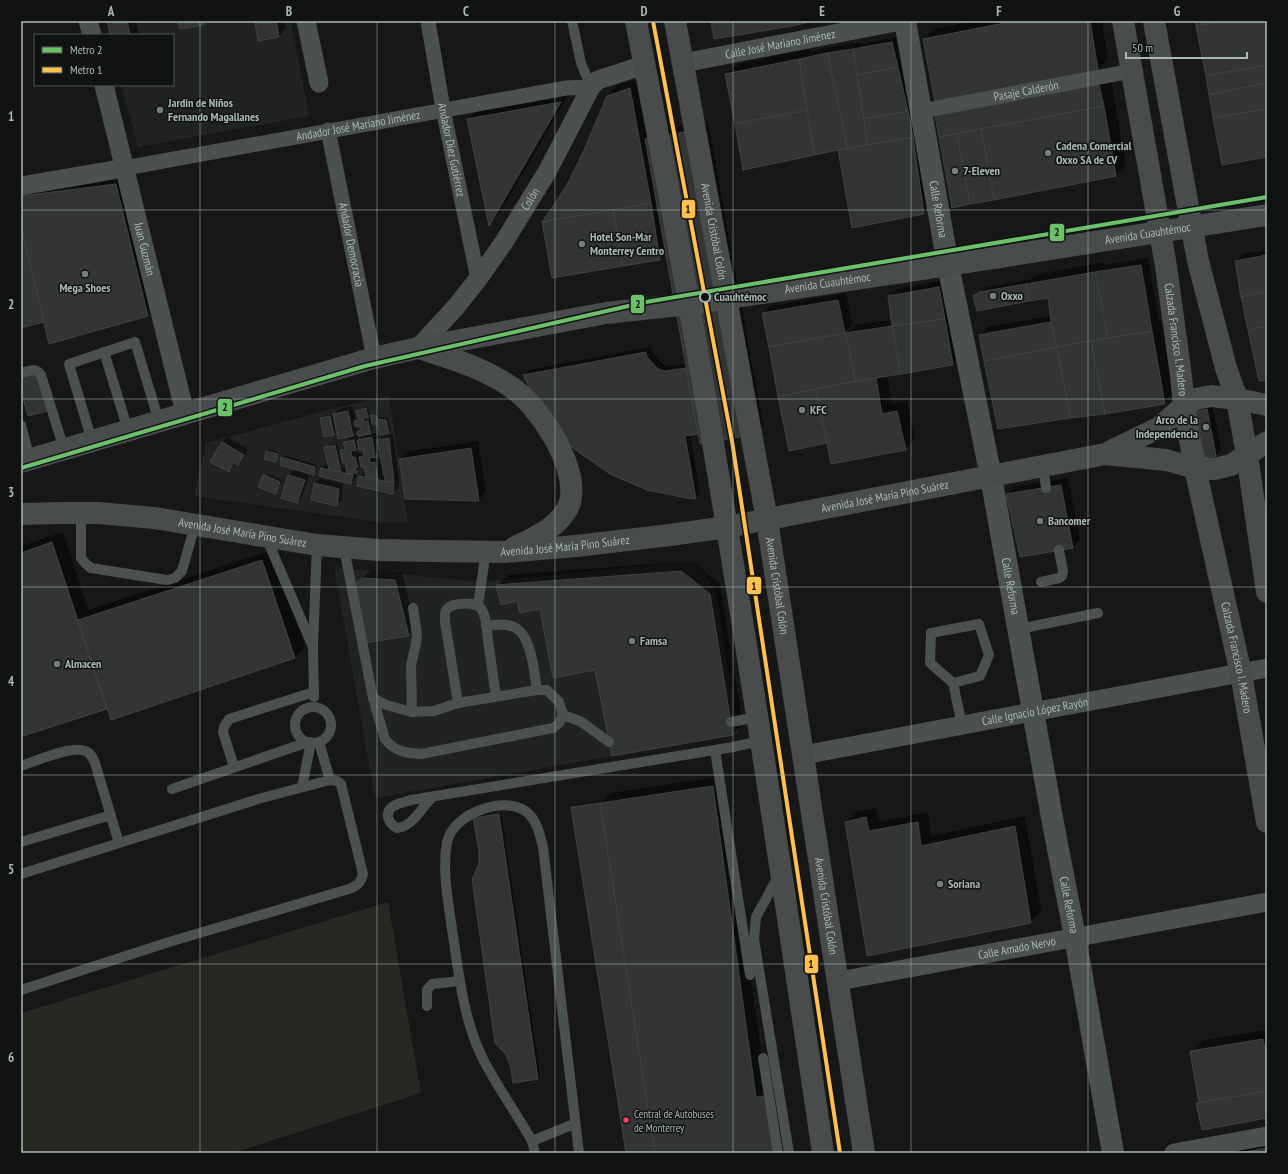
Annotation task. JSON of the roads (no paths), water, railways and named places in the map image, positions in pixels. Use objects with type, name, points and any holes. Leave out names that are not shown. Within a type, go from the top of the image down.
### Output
[{"type":"main road","points":[[636,21],[689,304],[727,527],[758,717],[823,1153]]},
{"type":"main road","name":"Avenida Cristóbal Colón","points":[[675,21],[684,63],[767,520],[839,981],[864,1153]]},
{"type":"main road","name":"Calzada Francisco I. Madero","points":[[1123,21],[1166,266],[1184,406],[1195,468],[1241,674],[1267,822]]},
{"type":"main road","points":[[1154,21],[1198,261],[1226,368],[1237,399],[1247,455],[1267,592]]},
{"type":"main road","name":"Avenida Cuauhtémoc","points":[[26,461],[374,358],[418,348],[606,314],[689,304],[726,297],[948,265],[1267,215]]},
{"type":"main road","points":[[418,348],[453,359],[491,374],[513,388],[529,403],[545,422],[555,438],[566,463],[571,485],[570,502],[563,515],[542,533],[495,552]]},
{"type":"main road","name":"Avenida José María Pino Suárez","points":[[21,514],[81,513],[154,518],[317,545],[379,550],[495,552],[608,543],[727,527],[767,520],[1105,454],[1160,427],[1184,406],[1195,399],[1211,396],[1267,405]]},
{"type":"main road","name":"Avenida José María Pino Suárez","points":[[1105,454],[1166,460],[1195,468],[1214,469],[1231,465],[1267,442]]},
{"type":"street","points":[[88,21],[92,34]]},
{"type":"street","points":[[306,21],[319,84]]},
{"type":"street","name":"Andador Diez Gutiérrez","points":[[428,21],[443,109],[478,279]]},
{"type":"street","name":"Calle José Mariano Jiménez","points":[[684,63],[901,21]]},
{"type":"street","name":"Calle Reforma","points":[[905,21],[948,265],[991,477],[1034,711],[1113,1153]]},
{"type":"street","points":[[591,87],[598,80],[644,64]]},
{"type":"street","name":"Pasaje Calderón","points":[[921,111],[1132,71]]},
{"type":"street","name":"Juan Guzmán","points":[[104,86],[185,413]]},
{"type":"street","name":"Andador José Mariano Jiménez","points":[[125,168],[443,109],[566,88],[591,87]]},
{"type":"street","name":"Colón","points":[[418,348],[455,308],[504,242],[547,172],[591,87]]},
{"type":"street","name":"Andador Democracia","points":[[328,130],[374,358]]},
{"type":"street","points":[[21,186],[125,168]]},
{"type":"street","name":"Calle Ignacio López Rayón","points":[[803,755],[1267,668]]},
{"type":"street","name":"Calle Amado Nervo","points":[[839,981],[1267,902]]},
{"type":"street","points":[[1174,1153],[1267,1136]]},
{"type":"lane","points":[[572,21],[581,63],[591,87]]},
{"type":"lane","points":[[92,441],[69,364],[135,342],[158,421]]},
{"type":"lane","points":[[104,352],[128,430]]},
{"type":"lane","points":[[21,373],[34,370],[39,372],[41,375],[64,449]]},
{"type":"lane","points":[[21,425],[26,461]]},
{"type":"lane","points":[[1043,466],[1046,488]]},
{"type":"lane","points":[[81,513],[82,558],[91,568],[167,580],[175,578],[182,571],[195,526]]},
{"type":"lane","points":[[266,537],[313,647]]},
{"type":"lane","points":[[313,706],[313,647],[317,545]]},
{"type":"lane","points":[[344,548],[374,698],[385,739],[397,750],[407,753],[421,754],[546,730],[553,728],[559,723],[563,715],[559,702],[547,690],[496,696],[458,703],[434,710],[412,712],[386,705],[374,698]]},
{"type":"lane","points":[[1041,582],[1062,576],[1063,571],[1059,550]]},
{"type":"lane","points":[[478,605],[495,552]]},
{"type":"lane","points":[[458,703],[445,622],[447,609],[451,606],[473,604],[478,605],[482,610],[486,626],[496,696]]},
{"type":"lane","points":[[412,712],[410,666],[417,636],[413,608]]},
{"type":"lane","points":[[1018,629],[1098,613]]},
{"type":"lane","points":[[953,683],[980,676],[989,655],[979,624],[930,633],[930,663],[953,683],[962,725]]},
{"type":"lane","points":[[486,626],[513,626],[520,630],[524,635],[529,645],[537,690]]},
{"type":"lane","points":[[234,767],[223,732],[229,719],[314,692]]},
{"type":"lane","points":[[172,789],[234,767],[313,742],[329,734],[331,722],[329,716],[325,711],[313,706],[307,707],[298,714],[295,725],[298,735],[313,742],[330,780]]},
{"type":"lane","points":[[563,715],[580,721],[609,742]]},
{"type":"lane","points":[[731,722],[758,717]]},
{"type":"lane","points":[[434,796],[715,750],[761,741]]},
{"type":"lane","points":[[302,787],[313,742]]},
{"type":"lane","points":[[21,766],[69,750],[79,749],[87,751],[95,763],[119,843]]},
{"type":"lane","points":[[715,750],[750,975]]},
{"type":"lane","points":[[21,874],[258,799],[330,780],[337,781],[341,784],[364,874],[361,882],[357,886],[169,942],[21,990]]},
{"type":"lane","points":[[535,1153],[532,1141],[484,1060],[464,1006],[460,981],[448,899],[446,863],[447,841],[456,825],[469,815],[484,808],[501,806],[515,807],[529,814],[537,826],[543,848],[578,1153]]},
{"type":"lane","points":[[21,842],[111,815]]},
{"type":"lane","points":[[780,872],[756,917],[754,939],[789,1153]]},
{"type":"lane","points":[[427,1006],[427,990],[432,984],[460,981]]},
{"type":"lane","points":[[763,1058],[778,1153]]},
{"type":"lane","points":[[532,1141],[574,1124]]},
{"type":"metro line","name":"1","points":[[653,21],[732,441],[840,1153]]},
{"type":"metro line","name":"2","points":[[21,468],[365,366],[646,302],[1267,197]]},
{"type":"place","name":"Jardín de Niños Fernando Magallanes","points":[[160,110]]},
{"type":"place","name":"Cadena Comercial Oxxo SA de CV","points":[[1048,153]]},
{"type":"place","name":"7-Eleven","points":[[955,171]]},
{"type":"place","name":"Hotel Son-Mar Monterrey Centro","points":[[582,244]]},
{"type":"place","name":"Mega Shoes","points":[[85,274]]},
{"type":"place","name":"Oxxo","points":[[993,296]]},
{"type":"place","name":"Cuauhtémoc","points":[[705,297]]},
{"type":"place","name":"KFC","points":[[802,410]]},
{"type":"place","name":"Arco de la Independencia","points":[[1206,427]]},
{"type":"place","name":"Bancomer","points":[[1040,521]]},
{"type":"place","name":"Famsa","points":[[632,641]]},
{"type":"place","name":"Almacen","points":[[57,664]]},
{"type":"place","name":"Soriana","points":[[940,884]]},
{"type":"place","name":"Central de Autobuses de Monterrey","points":[[626,1120]]}]
